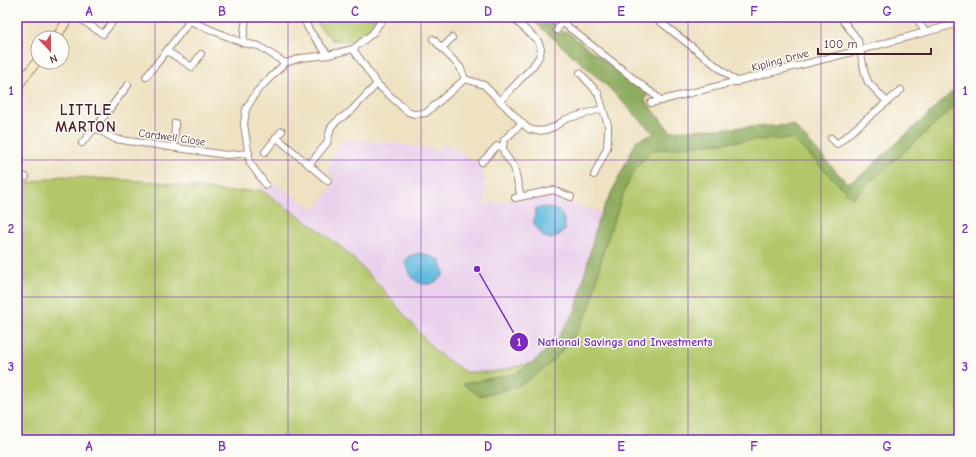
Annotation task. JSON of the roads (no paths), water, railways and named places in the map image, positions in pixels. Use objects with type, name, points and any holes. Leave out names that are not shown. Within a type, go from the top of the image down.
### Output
[{"type":"street","points":[[61,30],[69,17]]},
{"type":"street","points":[[77,17],[102,34],[116,17]]},
{"type":"street","points":[[184,17],[190,21],[243,43],[259,46],[285,64]]},
{"type":"street","points":[[243,43],[246,17]]},
{"type":"street","points":[[303,17],[309,30],[328,55]]},
{"type":"street","points":[[266,185],[250,163],[244,124],[246,109],[257,91],[285,64],[301,58],[328,55],[353,49],[373,33],[384,17]]},
{"type":"street","points":[[500,101],[540,57],[541,49],[538,41],[512,17]]},
{"type":"street","points":[[840,17],[858,40],[868,82],[887,102]]},
{"type":"street","points":[[916,17],[926,32]]},
{"type":"street","points":[[657,18],[737,82]]},
{"type":"street","points":[[146,77],[190,21]]},
{"type":"street","points":[[557,30],[562,22],[662,101]]},
{"type":"street","name":"Kipling Drive","points":[[651,103],[737,82],[959,23]]},
{"type":"street","points":[[442,48],[452,38]]},
{"type":"street","points":[[432,39],[460,67],[465,79],[484,85],[522,124],[529,129],[537,131],[546,130],[554,127],[566,119],[602,109]]},
{"type":"street","points":[[353,49],[377,84],[408,112],[421,114],[426,113],[465,79]]},
{"type":"street","points":[[167,51],[192,67],[201,54]]},
{"type":"street","points":[[17,87],[30,70]]},
{"type":"street","points":[[580,73],[598,93],[608,125],[608,141],[604,156],[594,175]]},
{"type":"street","points":[[309,165],[327,143],[331,128],[337,121],[351,111],[377,84]]},
{"type":"street","points":[[82,143],[128,85]]},
{"type":"street","points":[[831,138],[837,144],[900,93]]},
{"type":"street","points":[[174,148],[175,123]]},
{"type":"street","points":[[521,196],[514,168],[504,153],[503,147],[504,140],[522,124]]},
{"type":"street","name":"Cardwell Close","points":[[95,128],[115,139],[227,155],[249,153]]},
{"type":"street","points":[[264,152],[282,131]]},
{"type":"street","points":[[276,138],[328,181]]},
{"type":"street","points":[[482,162],[498,146],[503,147]]},
{"type":"street","points":[[17,174],[26,177]]},
{"type":"street","points":[[515,198],[553,190],[571,197]]},
{"type":"water","points":[[545,207],[555,209],[561,213],[564,220],[565,230],[552,239],[544,237],[534,224],[535,209]]},
{"type":"water","points":[[421,253],[440,260],[444,272],[443,276],[431,284],[419,283],[416,281],[410,274],[405,262],[409,256]]},
{"type":"place","name":"National Savings and Investments","points":[[477,269]]},
{"type":"district","name":"LITTLE MARTON","points":[[86,118]]}]
